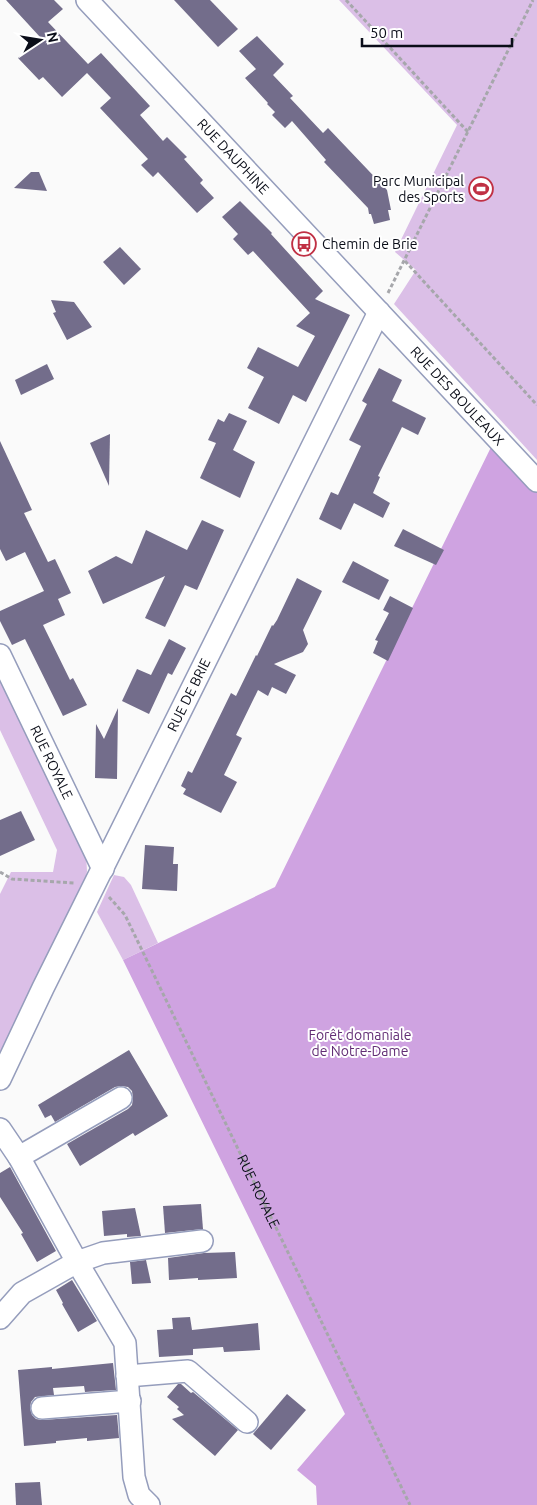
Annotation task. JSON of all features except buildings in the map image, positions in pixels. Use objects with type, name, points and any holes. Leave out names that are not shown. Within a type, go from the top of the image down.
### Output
[{"type":"street","name":"RUE DAUPHINE","points":[[87,0],[379,312]]},
{"type":"street","name":"RUE DES BOULEAUX","points":[[379,312],[537,481]]},
{"type":"street","name":"RUE DE BRIE","points":[[0,1079],[102,869],[379,312]]},
{"type":"street","name":"RUE ROYALE","points":[[0,655],[102,869]]},
{"type":"street","points":[[19,1157],[121,1098]]},
{"type":"street","points":[[0,1128],[19,1157],[77,1262],[125,1343],[134,1477],[139,1495],[148,1505]]},
{"type":"street","points":[[0,1318],[22,1293],[77,1262],[103,1253],[202,1241]]},
{"type":"street","points":[[127,1376],[188,1371],[247,1422]]},
{"type":"street","points":[[42,1408],[130,1401]]},
{"type":"path","points":[[346,0],[468,132]]},
{"type":"path","points":[[389,292],[533,0]]},
{"type":"path","points":[[405,261],[537,405]]},
{"type":"path","points":[[0,872],[12,879],[80,884],[93,888]]},
{"type":"path","name":"RUE ROYALE","points":[[93,888],[111,899],[125,915],[410,1505]]},
{"type":"shaded area","name":"Parc Municipal des Sports","points":[[339,0],[537,0],[537,460],[394,304],[416,270],[395,252],[457,125]]},
{"type":"shaded area","points":[[0,672],[86,854],[87,871],[86,878],[0,1058],[0,894],[11,872],[53,872],[57,850],[0,730]]},
{"type":"shaded area","points":[[114,875],[124,877],[131,885],[158,943],[123,960],[97,912]]},
{"type":"green space","name":"Forêt domaniale de Notre-Dame","points":[[496,437],[537,481],[537,1505],[317,1505],[316,1486],[297,1470],[345,1414],[123,960],[275,887]]},
{"type":"place","name":"Parc Municipal des Sports","points":[[481,189]]},
{"type":"place","name":"Chemin de Brie","points":[[304,244]]}]
